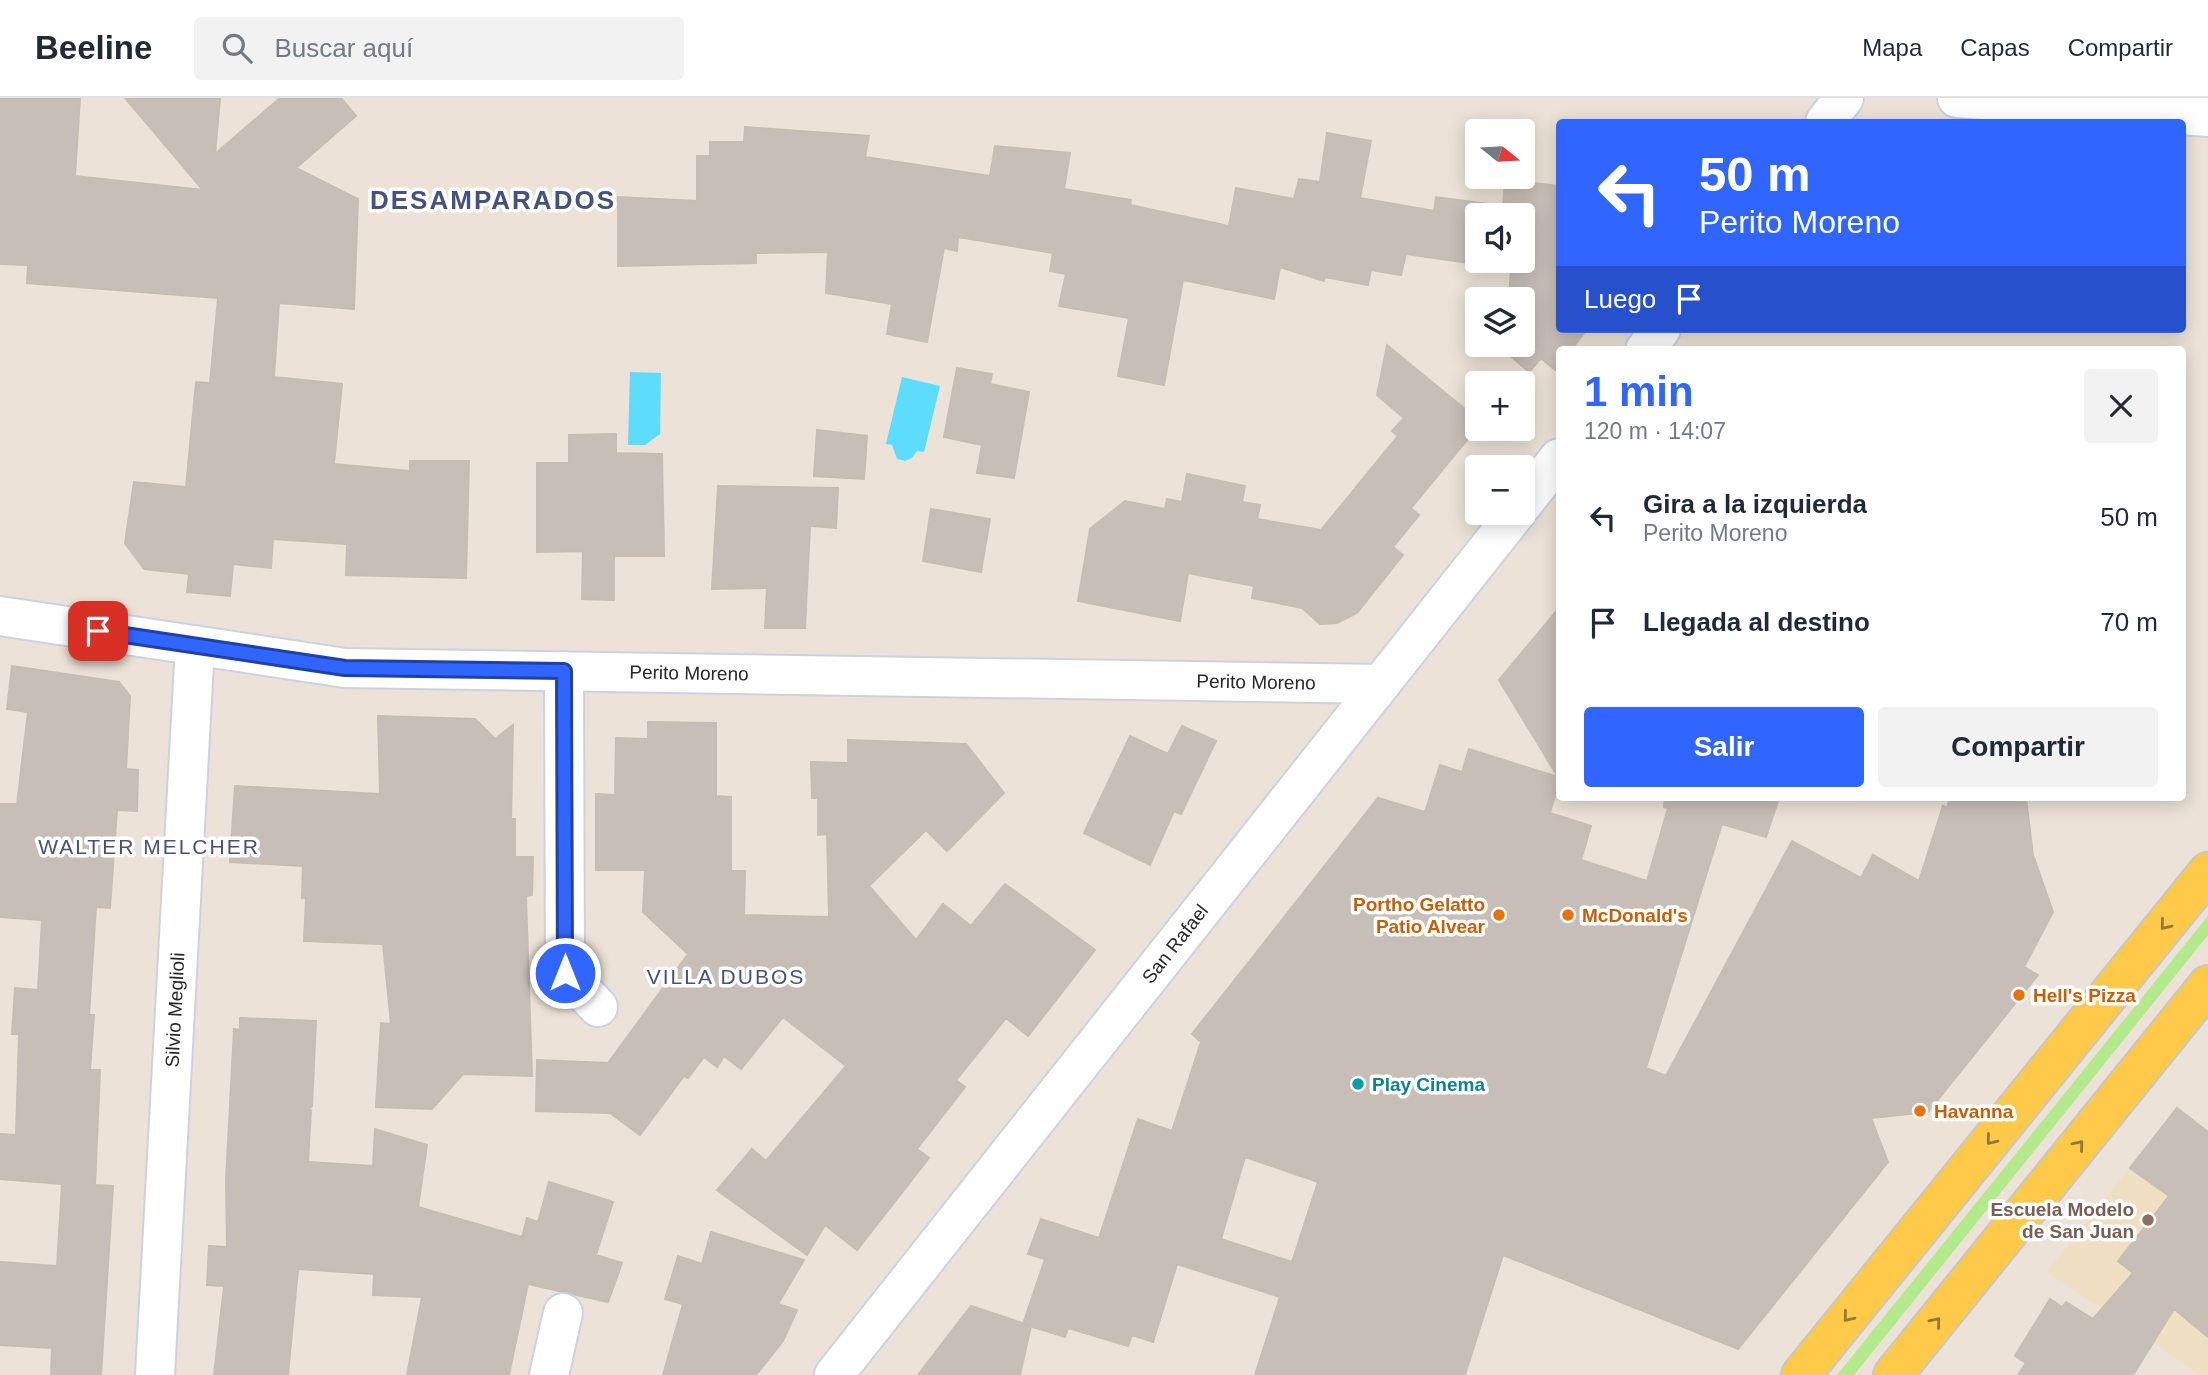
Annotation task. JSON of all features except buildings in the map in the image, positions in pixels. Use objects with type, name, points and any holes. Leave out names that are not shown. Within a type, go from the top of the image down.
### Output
[{"type":"main road","points":[[1801,1375],[2208,872]]},
{"type":"main road","points":[[1893,1375],[2208,985]]},
{"type":"street","points":[[1827,119],[1844,98]]},
{"type":"street","points":[[1957,98],[2208,117]]},
{"type":"street","points":[[1535,488],[1556,462]]},
{"type":"street","name":"San Rafael","points":[[834,1375],[1507,525]]},
{"type":"street","name":"Perito Moreno","points":[[0,616],[345,668],[1381,684]]},
{"type":"street","name":"Silvio Meglioli","points":[[155,1375],[195,645]]},
{"type":"street","points":[[564,671],[565,973],[598,1007]]},
{"type":"street","points":[[549,1375],[564,1313]]},
{"type":"shaded area","name":"Escuela Modelo de San Juan","points":[[2160,1130],[2208,1160],[2208,1375],[2200,1375],[2047,1272]]},
{"type":"green space","points":[[2208,916],[2208,935],[1854,1375],[1837,1375]]},
{"type":"water","points":[[630,372],[661,373],[660,434],[645,445],[628,445]]},
{"type":"water","points":[[902,377],[940,386],[924,452],[917,451],[912,458],[905,461],[897,459],[892,445],[886,444]]},
{"type":"place","name":"Portho Gelatto Patio Alvear","points":[[1499,915]]},
{"type":"place","name":"McDonald's","points":[[1568,915]]},
{"type":"place","name":"Hell's Pizza","points":[[2019,995]]},
{"type":"place","name":"Play Cinema","points":[[1358,1084]]},
{"type":"place","name":"Havanna","points":[[1920,1111]]},
{"type":"place","name":"Escuela Modelo de San Juan","points":[[2148,1220]]},
{"type":"district","name":"DESAMPARADOS","points":[[493,200]]},
{"type":"district","name":"WALTER MELCHER","points":[[149,846]]},
{"type":"district","name":"VILLA DUBOS","points":[[726,976]]},
{"type":"route","points":[[98,631],[345,668],[564,671],[565,973]]}]
